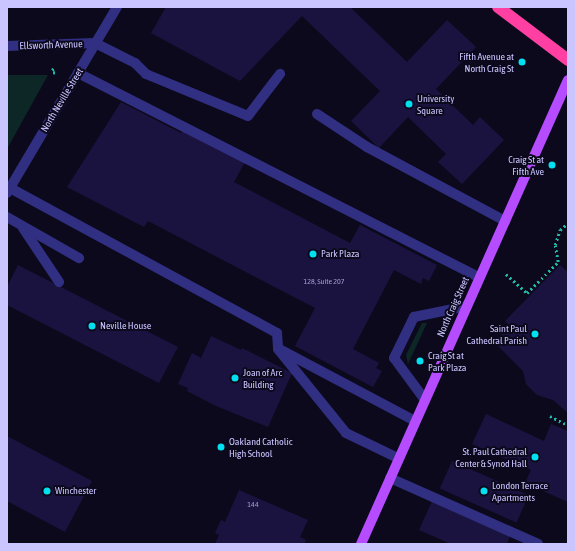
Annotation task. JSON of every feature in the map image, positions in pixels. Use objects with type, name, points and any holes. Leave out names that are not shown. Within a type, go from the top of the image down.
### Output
[{"type":"highway","points":[[498,7],[568,60]]},
{"type":"main road","name":"North Craig Street","points":[[361,544],[398,458],[568,80]]},
{"type":"street","name":"North Neville Street","points":[[9,190],[117,7]]},
{"type":"street","name":"Ellsworth Avenue","points":[[7,46],[96,44]]},
{"type":"street","points":[[96,44],[135,63],[146,74],[248,116],[280,74]]},
{"type":"street","points":[[78,73],[479,277]]},
{"type":"street","points":[[317,114],[367,147],[505,221]]},
{"type":"street","points":[[9,190],[277,333],[278,349],[346,433],[398,458]]},
{"type":"street","points":[[7,217],[79,258]]},
{"type":"street","points":[[22,226],[59,282]]},
{"type":"street","points":[[424,400],[394,358],[414,317],[467,306]]},
{"type":"street","points":[[278,349],[415,421]]},
{"type":"street","points":[[390,478],[538,544]]},
{"type":"path","points":[[54,72],[55,67]]},
{"type":"path","points":[[527,293],[558,262],[554,245],[560,230],[568,223]]},
{"type":"path","points":[[506,274],[530,295]]},
{"type":"path","points":[[550,416],[568,425]]},
{"type":"green space","points":[[7,75],[48,75],[7,149]]},
{"type":"green space","points":[[422,323],[427,323],[408,364],[406,355]]},
{"type":"building","name":"University Square","points":[[166,7],[350,7],[407,62],[447,20],[476,47],[436,89],[473,125],[480,117],[504,140],[462,184],[438,162],[446,154],[408,117],[379,148],[351,121],[380,91],[302,16],[240,81],[151,33]]},
{"type":"building","name":"Park Plaza","points":[[121,102],[181,133],[183,130],[245,162],[234,182],[350,243],[360,225],[437,265],[429,281],[423,278],[421,284],[394,270],[353,349],[379,363],[376,368],[382,371],[373,387],[295,346],[315,308],[148,221],[144,227],[67,187]]},
{"type":"building","name":"Neville House","points":[[18,265],[178,347],[159,383],[7,305],[7,287]]},
{"type":"building","name":"Saint Paul Cathedral Parish","points":[[560,265],[568,272],[568,413],[553,400],[537,395],[526,384],[523,371],[494,342],[509,325],[505,321]]},
{"type":"building","name":"Joan of Arc Building","points":[[211,336],[241,350],[242,348],[292,373],[268,427],[216,406],[187,391],[188,388],[178,384],[192,353],[201,358]]},
{"type":"building","name":"St. Paul Cathedral Center & Synod Hall","points":[[486,414],[544,441],[551,424],[568,431],[568,502],[525,483],[531,470],[472,444]]},
{"type":"building","name":"Winchester","points":[[7,436],[92,481],[65,532],[7,501]]},
{"type":"building","name":"London Terrace Apartments","points":[[452,461],[529,495],[517,523],[440,488]]},
{"type":"building","points":[[239,490],[308,520],[300,537],[306,540],[304,544],[215,544],[219,535],[215,533],[221,520],[225,522]]},
{"type":"building","name":"London Terrace Apartments","points":[[432,501],[510,536],[507,544],[451,544],[419,530]]},
{"type":"place","name":"Fifth Avenue at North Craig St","points":[[522,62]]},
{"type":"place","name":"University Square","points":[[409,104]]},
{"type":"place","name":"Craig St at Fifth Ave","points":[[552,165]]},
{"type":"place","name":"Park Plaza","points":[[313,254]]},
{"type":"place","name":"Neville House","points":[[92,326]]},
{"type":"place","name":"Saint Paul Cathedral Parish","points":[[535,334]]},
{"type":"place","name":"Craig St at Park Plaza","points":[[420,361]]},
{"type":"place","name":"Joan of Arc Building","points":[[235,378]]},
{"type":"place","name":"Oakland Catholic High School","points":[[221,447]]},
{"type":"place","name":"St. Paul Cathedral Center & Synod Hall","points":[[535,457]]},
{"type":"place","name":"Winchester","points":[[47,491]]},
{"type":"place","name":"London Terrace Apartments","points":[[484,491]]}]
